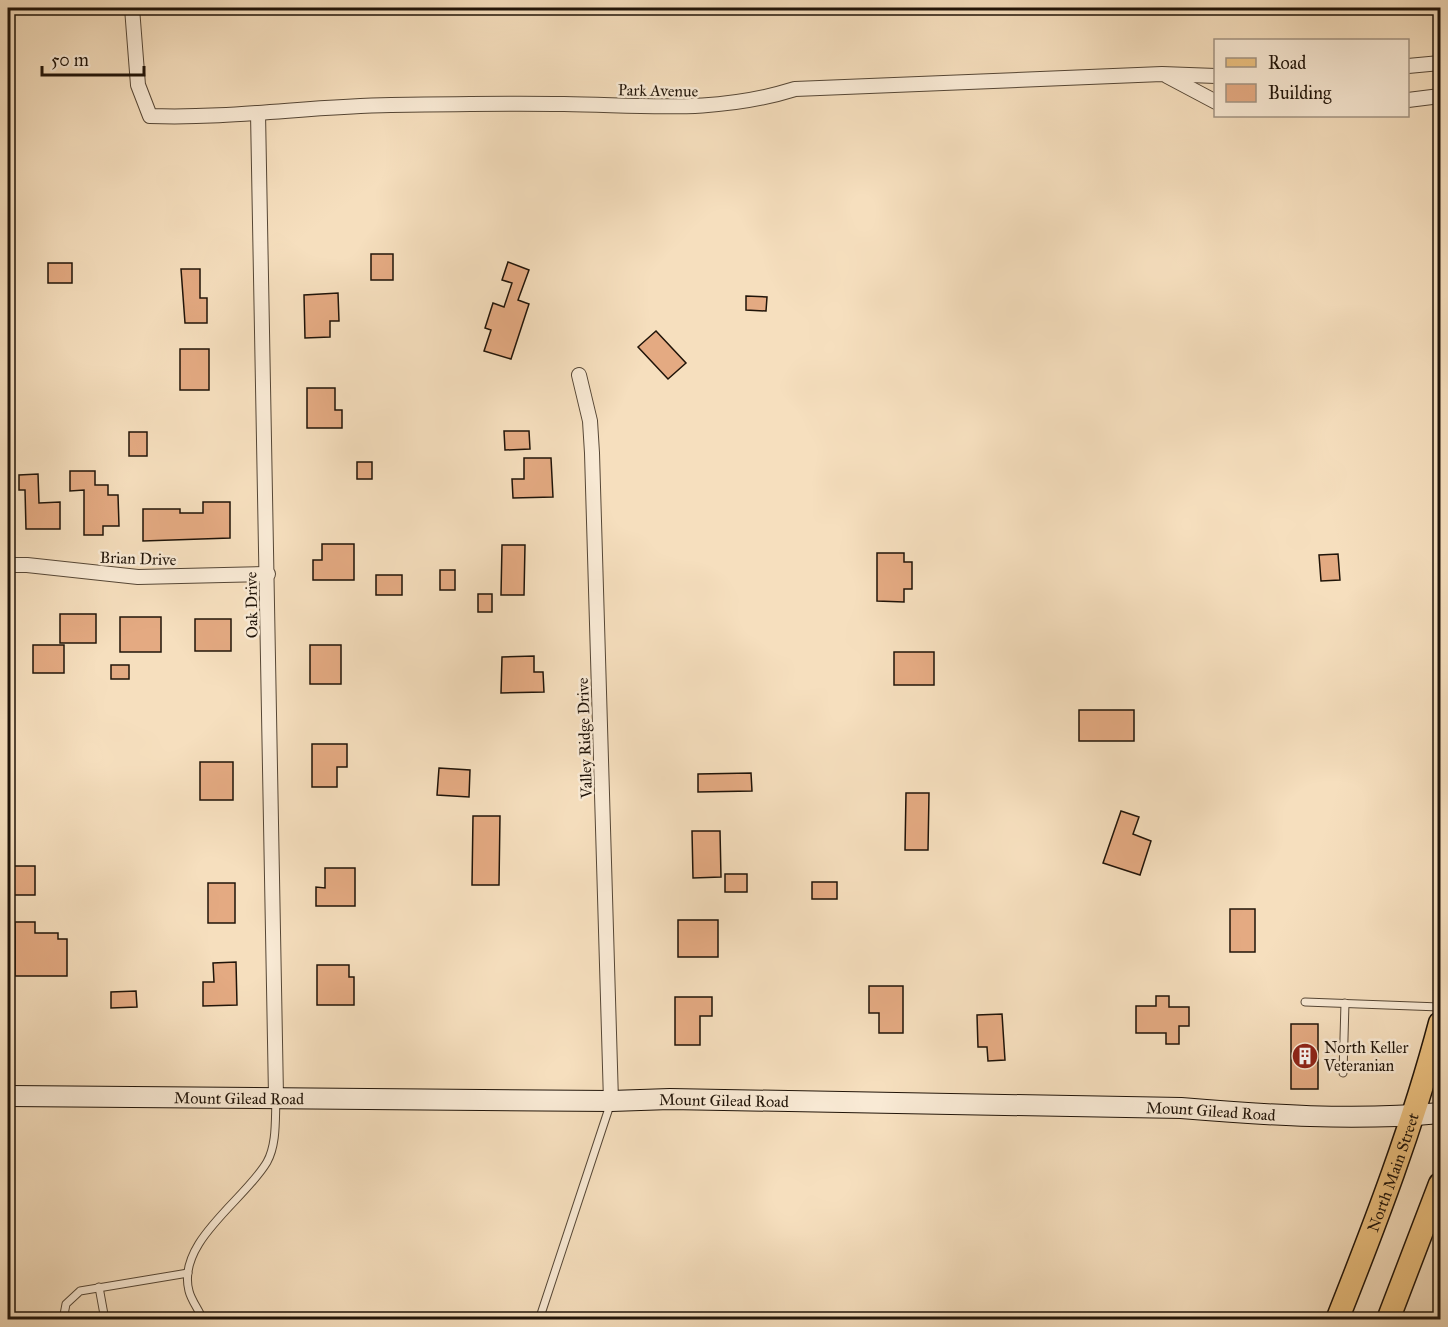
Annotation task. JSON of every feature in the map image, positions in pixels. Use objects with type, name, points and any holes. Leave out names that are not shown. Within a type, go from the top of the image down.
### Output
[{"type":"main road","name":"North Main Street","points":[[1337,1320],[1379,1217],[1413,1116],[1440,1023]]},
{"type":"main road","name":"Mount Gilead Road","points":[[8,1096],[276,1096],[611,1101],[670,1099],[1181,1108],[1281,1115],[1413,1116],[1440,1113]]},
{"type":"main road","points":[[1388,1320],[1440,1184]]},
{"type":"street","name":"Park Avenue","points":[[132,8],[138,85],[150,116],[187,117],[400,105],[563,104],[707,107],[761,99],[795,89],[1162,74],[1214,76]]},
{"type":"street","points":[[1409,66],[1440,63]]},
{"type":"street","points":[[1162,74],[1214,101]]},
{"type":"street","points":[[1409,100],[1440,96]]},
{"type":"street","name":"Oak Drive","points":[[258,112],[276,1096]]},
{"type":"street","name":"Valley Ridge Drive","points":[[579,375],[590,421],[592,453],[611,1101]]},
{"type":"street","name":"Brian Drive","points":[[8,565],[138,577],[267,574]]},
{"type":"lane","points":[[1305,1002],[1440,1007]]},
{"type":"lane","points":[[1342,1073],[1346,1003]]},
{"type":"lane","points":[[203,1320],[189,1291],[187,1265],[198,1246],[267,1161],[274,1137],[276,1096]]},
{"type":"lane","points":[[539,1320],[611,1101]]},
{"type":"lane","points":[[63,1320],[66,1304],[80,1291],[188,1273]]},
{"type":"lane","points":[[99,1287],[105,1320]]},
{"type":"building","points":[[371,254],[393,254],[393,280],[371,280]]},
{"type":"building","points":[[508,262],[529,270],[518,300],[529,304],[511,359],[484,351],[491,330],[485,328],[493,303],[504,307],[512,283],[502,280]]},
{"type":"building","points":[[48,263],[72,263],[72,283],[48,283]]},
{"type":"building","points":[[181,269],[200,269],[200,298],[207,298],[207,323],[185,323]]},
{"type":"building","points":[[338,293],[339,321],[330,321],[330,337],[305,338],[304,295]]},
{"type":"building","points":[[746,296],[767,297],[766,311],[746,310]]},
{"type":"building","points":[[656,331],[686,363],[668,379],[638,347]]},
{"type":"building","points":[[180,349],[209,349],[209,390],[180,390]]},
{"type":"building","points":[[307,388],[335,388],[335,410],[342,410],[342,428],[307,428]]},
{"type":"building","points":[[504,431],[529,431],[530,449],[505,450]]},
{"type":"building","points":[[129,432],[147,432],[147,456],[129,456]]},
{"type":"building","points":[[524,458],[551,458],[553,497],[513,498],[512,479],[524,479]]},
{"type":"building","points":[[357,462],[372,462],[372,479],[357,479]]},
{"type":"building","points":[[70,471],[95,471],[95,485],[108,485],[108,495],[118,495],[119,526],[103,526],[103,535],[84,535],[84,490],[70,491]]},
{"type":"building","points":[[38,474],[39,503],[60,502],[60,529],[26,529],[25,490],[19,490],[19,475]]},
{"type":"building","points":[[203,502],[230,502],[230,538],[143,541],[143,509],[180,509],[180,513],[203,513]]},
{"type":"building","points":[[322,544],[354,544],[354,580],[313,580],[313,560],[322,560]]},
{"type":"building","points":[[502,545],[525,545],[524,595],[501,595]]},
{"type":"building","points":[[877,553],[904,553],[904,562],[912,562],[912,589],[904,589],[904,602],[877,601]]},
{"type":"building","points":[[1338,554],[1340,580],[1321,581],[1319,555]]},
{"type":"building","points":[[440,570],[455,570],[455,590],[440,590]]},
{"type":"building","points":[[376,575],[402,575],[402,595],[376,595]]},
{"type":"building","points":[[478,594],[492,594],[492,612],[478,612]]},
{"type":"building","points":[[60,614],[96,614],[96,643],[60,643]]},
{"type":"building","points":[[120,617],[161,617],[161,652],[120,652]]},
{"type":"building","points":[[195,619],[231,619],[231,651],[195,651]]},
{"type":"building","points":[[33,645],[64,645],[64,673],[33,673]]},
{"type":"building","points":[[310,645],[341,645],[341,684],[310,684]]},
{"type":"building","points":[[894,652],[934,652],[934,685],[894,685]]},
{"type":"building","points":[[534,656],[534,672],[543,672],[544,692],[501,693],[502,657]]},
{"type":"building","points":[[111,665],[129,665],[129,679],[111,679]]},
{"type":"building","points":[[1079,710],[1134,710],[1134,741],[1079,741]]},
{"type":"building","points":[[312,744],[347,744],[347,767],[337,767],[337,787],[312,787]]},
{"type":"building","points":[[200,762],[233,762],[233,800],[200,800]]},
{"type":"building","points":[[439,768],[470,770],[469,797],[437,795]]},
{"type":"building","points":[[751,773],[752,791],[698,792],[698,774]]},
{"type":"building","points":[[906,793],[929,793],[928,850],[905,850]]},
{"type":"building","points":[[1121,811],[1139,817],[1133,834],[1151,841],[1140,875],[1103,863]]},
{"type":"building","points":[[473,816],[500,816],[499,885],[472,885]]},
{"type":"building","points":[[692,831],[720,831],[721,877],[693,878]]},
{"type":"building","points":[[9,866],[35,866],[35,895],[9,895]]},
{"type":"building","points":[[325,868],[355,868],[355,906],[316,906],[316,887],[325,888]]},
{"type":"building","points":[[725,874],[747,874],[747,892],[725,892]]},
{"type":"building","points":[[812,882],[837,882],[837,899],[812,899]]},
{"type":"building","points":[[208,883],[235,883],[235,923],[208,923]]},
{"type":"building","points":[[1230,909],[1255,909],[1255,952],[1230,952]]},
{"type":"building","points":[[678,920],[718,920],[718,957],[678,957]]},
{"type":"building","points":[[15,922],[35,922],[35,933],[58,933],[58,939],[67,939],[67,976],[15,976]]},
{"type":"building","points":[[236,962],[237,1005],[203,1006],[203,982],[214,982],[213,963]]},
{"type":"building","points":[[317,965],[349,965],[349,977],[354,977],[354,1005],[317,1005]]},
{"type":"building","points":[[869,986],[903,986],[903,1033],[879,1033],[879,1013],[869,1013]]},
{"type":"building","points":[[136,991],[137,1007],[111,1008],[111,992]]},
{"type":"building","points":[[1156,996],[1169,996],[1169,1007],[1189,1007],[1189,1026],[1179,1026],[1179,1044],[1166,1044],[1166,1033],[1136,1033],[1136,1006],[1156,1006]]},
{"type":"building","points":[[675,997],[712,997],[712,1016],[700,1016],[700,1045],[675,1045]]},
{"type":"building","points":[[1002,1014],[1005,1060],[988,1061],[987,1047],[978,1047],[977,1015]]},
{"type":"building","name":"North Keller Veteranian","points":[[1291,1024],[1318,1024],[1318,1089],[1291,1089]]},
{"type":"place","name":"North Keller Veteranian","points":[[1305,1056]]}]
